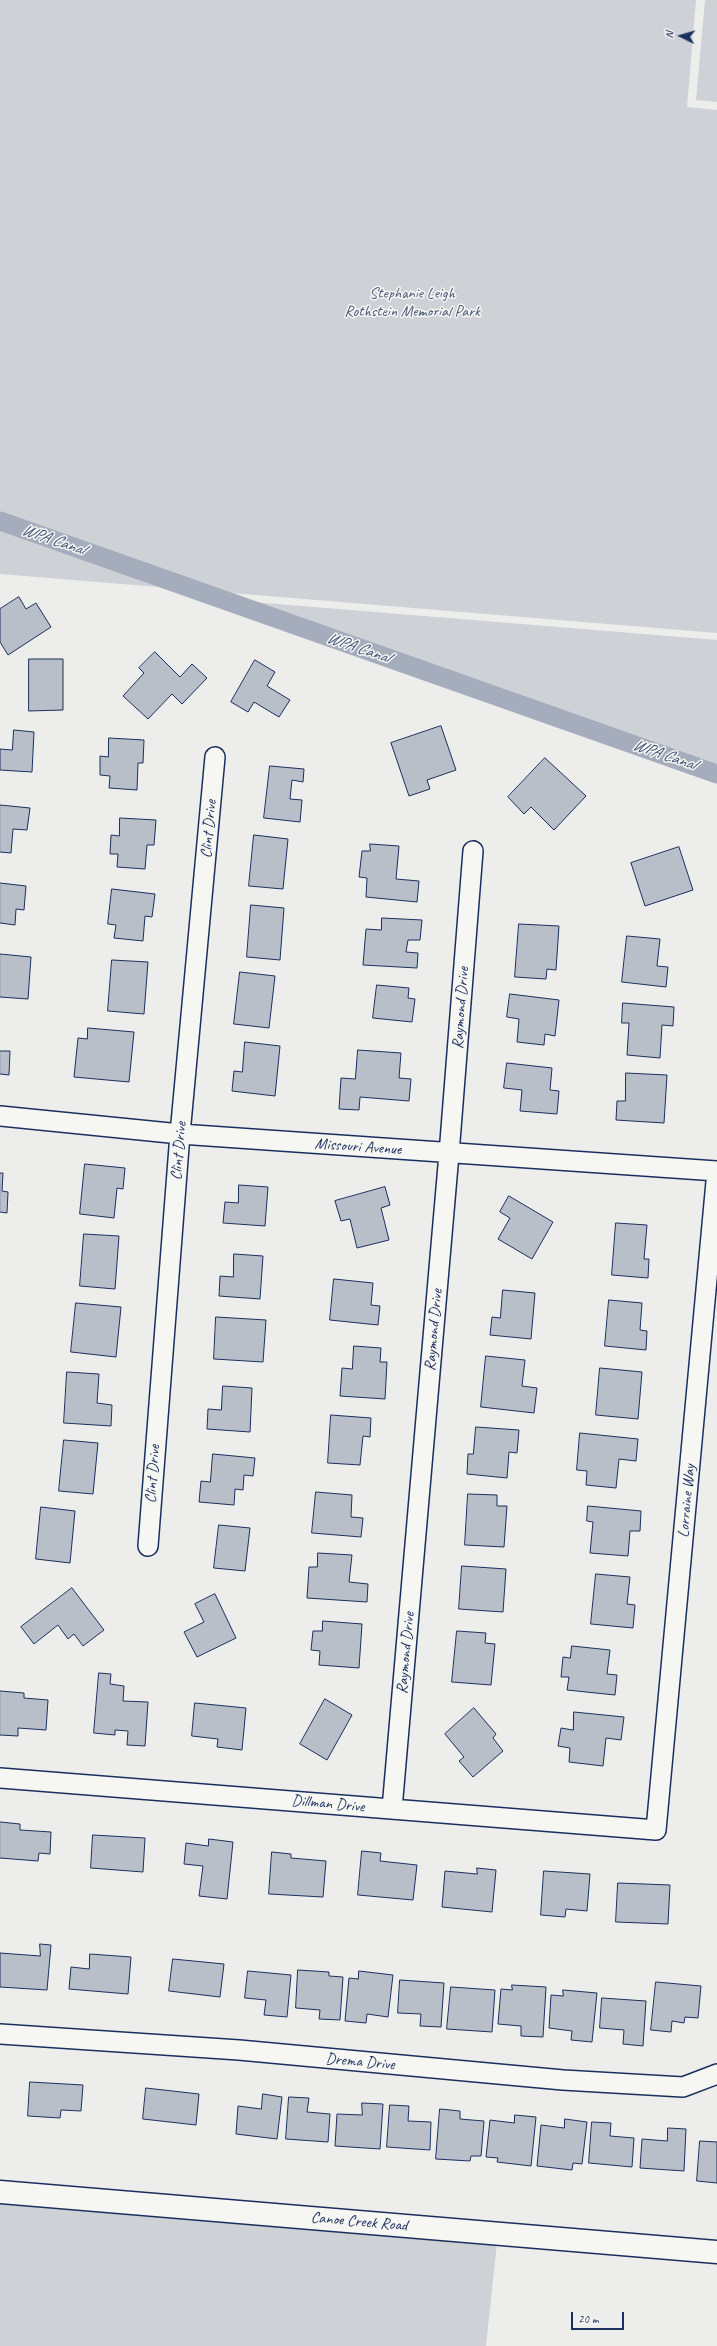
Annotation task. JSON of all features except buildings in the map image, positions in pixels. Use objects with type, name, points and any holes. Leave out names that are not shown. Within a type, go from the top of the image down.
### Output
[{"type":"main road","name":"Canoe Creek Road","points":[[0,2192],[717,2252]]},
{"type":"street","name":"Clint Drive","points":[[148,1546],[180,1134],[215,758]]},
{"type":"street","name":"Raymond Drive","points":[[392,1809],[449,1154],[473,852]]},
{"type":"street","name":"Missouri Avenue","points":[[0,1116],[180,1134],[449,1154],[717,1171]]},
{"type":"street","name":"Lorraine Way","points":[[656,1830],[717,1171]]},
{"type":"street","name":"Dillman Drive","points":[[0,1778],[656,1830]]},
{"type":"street","name":"Drema Drive","points":[[0,2034],[238,2050],[563,2080],[683,2086],[717,2074]]},
{"type":"green space","name":"Stephanie Leigh Rothstein Memorial Park","points":[[0,0],[696,0],[687,107],[717,110],[717,633],[0,574]]},
{"type":"green space","points":[[705,0],[717,0],[717,102],[696,100]]},
{"type":"green space","points":[[241,601],[717,640],[717,770],[688,759]]},
{"type":"green space","points":[[0,2201],[497,2243],[486,2346],[0,2346]]},
{"type":"waterway","name":"WPA Canal","points":[[0,521],[717,774]]}]
